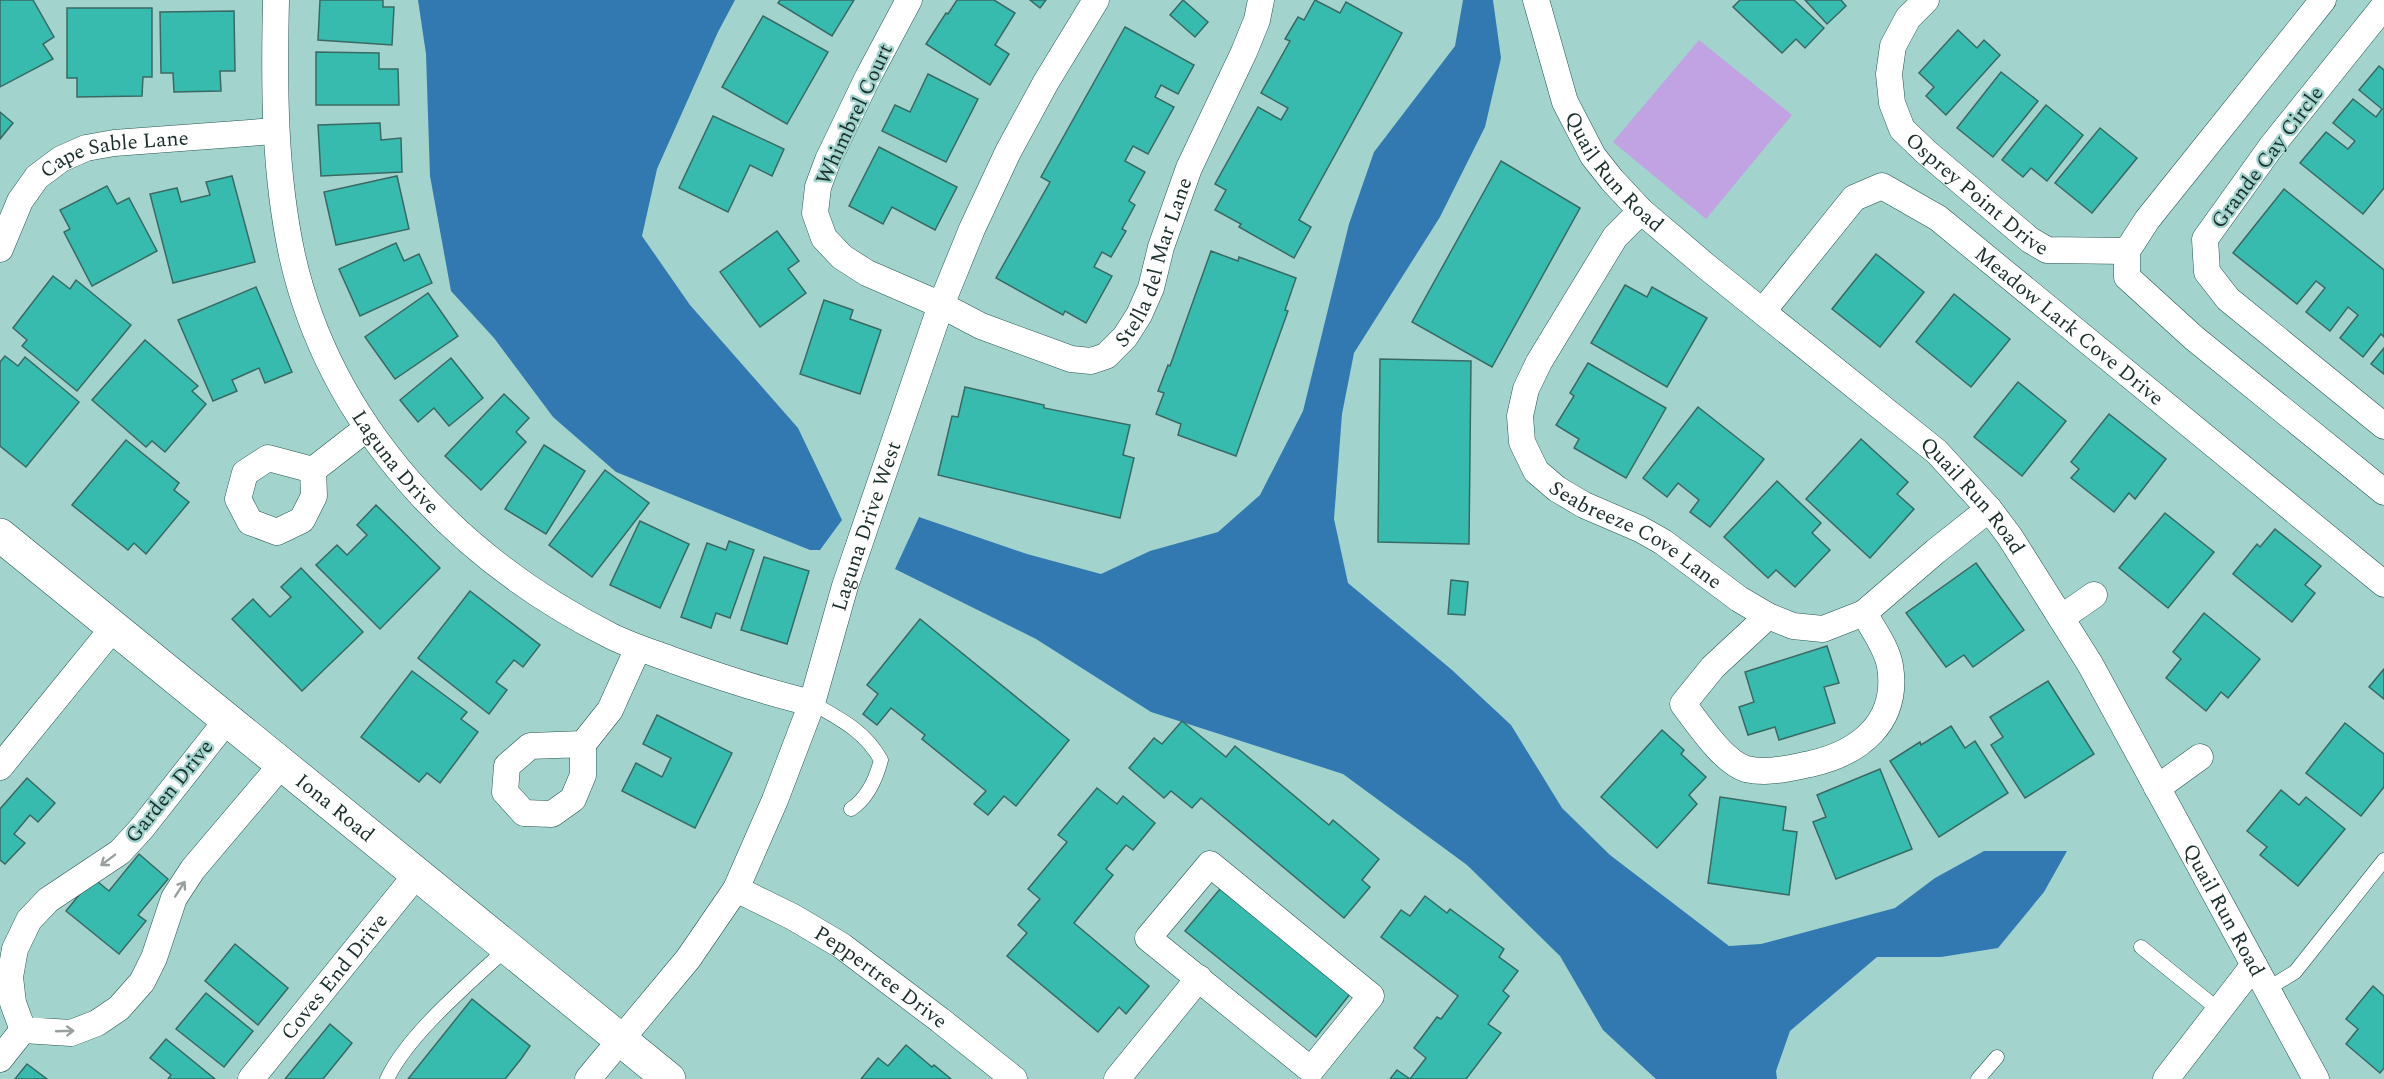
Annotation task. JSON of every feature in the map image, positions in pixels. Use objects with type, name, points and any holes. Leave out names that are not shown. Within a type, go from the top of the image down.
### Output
[{"type":"street","name":"Laguna Drive","points":[[276,0],[275,131],[292,255],[302,290],[329,360],[367,428],[407,480],[444,520],[472,545],[544,599],[612,637],[638,648],[752,688],[812,704]]},
{"type":"street","name":"Whimbrel Court","points":[[909,0],[828,159],[818,187],[815,213],[824,238],[842,257],[895,287],[941,305]]},
{"type":"street","name":"Laguna Drive West","points":[[588,1079],[688,959],[736,889],[775,800],[812,704],[845,586],[941,305],[972,229],[1008,152],[1046,82],[1096,0]]},
{"type":"street","name":"Stella del Mar Lane","points":[[941,305],[981,326],[1071,359],[1091,360],[1106,356],[1125,337],[1139,315],[1151,288],[1161,247],[1189,168],[1244,52],[1257,20],[1261,0]]},
{"type":"street","name":"Quail Run Road","points":[[1536,0],[1562,91],[1580,133],[1612,180],[1641,211],[1929,445],[1957,471],[2010,537],[2090,664],[2316,1079]]},
{"type":"street","name":"Osprey Point Drive","points":[[1926,0],[1908,18],[1893,46],[1889,74],[1892,103],[1902,129],[2030,240],[2047,250],[2127,251]]},
{"type":"street","points":[[2323,0],[2147,220],[2127,251],[2127,278],[2194,338],[2384,492]]},
{"type":"street","name":"Grande Cay Circle","points":[[2384,6],[2271,147],[2205,239],[2207,272],[2228,299],[2384,426]]},
{"type":"street","name":"Cape Sable Lane","points":[[0,249],[20,201],[38,177],[60,159],[86,148],[114,143],[275,131]]},
{"type":"street","name":"Meadow Lark Cove Drive","points":[[1763,311],[1854,198],[1882,186],[1938,219],[2384,584]]},
{"type":"street","name":"Seabreeze Cove Lane","points":[[1641,211],[1615,237],[1539,362],[1526,389],[1520,416],[1522,442],[1536,471],[1557,489],[1663,542],[1739,599],[1768,616],[1793,626],[1823,629],[1864,613],[1989,509]]},
{"type":"street","points":[[313,470],[367,428]]},
{"type":"street","name":"Iona Road","points":[[0,535],[669,1079]]},
{"type":"street","points":[[2061,618],[2094,595]]},
{"type":"street","points":[[1768,616],[1713,667],[1683,704],[1718,750],[1744,768],[1771,772],[1829,759],[1860,744],[1880,724],[1892,697],[1890,665],[1864,613]]},
{"type":"street","points":[[0,767],[114,627]]},
{"type":"street","points":[[583,744],[610,710],[638,648]]},
{"type":"street","name":"Garden Drive","points":[[23,1030],[13,1003],[10,977],[15,948],[29,920],[48,900],[120,852],[142,828],[227,720]]},
{"type":"street","points":[[2157,788],[2200,758]]},
{"type":"street","points":[[0,1059],[23,1030],[71,1033],[97,1023],[119,1008],[142,982],[154,958],[174,898],[193,869],[282,764]]},
{"type":"street","points":[[1210,864],[1371,996],[1311,1070],[1199,978],[1149,938],[1210,864]]},
{"type":"street","name":"Coves End Drive","points":[[251,1079],[417,874]]},
{"type":"street","name":"Peppertree Drive","points":[[736,889],[793,917],[842,946],[1014,1079]]},
{"type":"street","points":[[2166,1079],[2254,965]]},
{"type":"street","points":[[1117,1079],[1199,978]]},
{"type":"lane","points":[[812,704],[850,724],[873,745],[881,760],[875,782],[858,805],[851,809]]},
{"type":"lane","points":[[2267,988],[2295,972],[2384,860]]},
{"type":"lane","points":[[2141,947],[2219,1010]]},
{"type":"lane","points":[[387,1079],[395,1063],[423,1030],[507,948]]},
{"type":"lane","points":[[1978,1079],[1997,1057]]},
{"type":"shaded area","points":[[1699,40],[1792,115],[1706,219],[1613,142]]},
{"type":"water","points":[[418,0],[735,0],[718,32],[657,169],[642,236],[690,305],[798,428],[842,520],[820,550],[810,550],[616,472],[553,417],[494,338],[451,291],[430,176],[426,54]]},
{"type":"water","points":[[1463,0],[1493,0],[1501,58],[1485,127],[1440,217],[1354,353],[1342,414],[1334,519],[1348,583],[1452,670],[1511,725],[1562,808],[1610,855],[1729,946],[1761,944],[1895,908],[1935,878],[1984,851],[2067,851],[2044,892],[1998,948],[1941,957],[1877,957],[1790,1031],[1776,1071],[1777,1079],[1656,1079],[1603,1030],[1560,956],[1467,865],[1343,774],[1151,712],[1036,639],[895,569],[919,517],[1027,554],[1101,574],[1150,551],[1218,532],[1260,495],[1303,411],[1349,224],[1374,152],[1455,46]]},
{"type":"building","points":[[0,0],[33,0],[54,37],[43,44],[53,59],[0,87]]},
{"type":"building","points":[[320,0],[383,0],[383,7],[394,7],[392,45],[318,40]]},
{"type":"building","points":[[780,0],[854,0],[832,36],[778,3]]},
{"type":"building","points":[[957,0],[994,0],[1015,13],[995,45],[1009,54],[990,85],[926,44]]},
{"type":"building","points":[[1030,0],[1046,0],[1040,8]]},
{"type":"building","points":[[1183,0],[1208,22],[1195,37],[1170,15]]},
{"type":"building","points":[[1315,0],[1340,13],[1346,2],[1402,33],[1299,220],[1311,227],[1294,258],[1239,227],[1241,224],[1215,210],[1226,190],[1215,184],[1258,107],[1281,120],[1288,108],[1261,93],[1290,41],[1285,39],[1298,17],[1304,20]]},
{"type":"building","points":[[1740,0],[1794,0],[1824,28],[1805,48],[1796,39],[1782,53],[1733,7]]},
{"type":"building","points":[[1805,0],[1841,0],[1846,6],[1827,24]]},
{"type":"building","points":[[67,8],[152,8],[152,77],[143,77],[142,96],[77,97],[77,78],[67,78]]},
{"type":"building","points":[[234,11],[235,71],[220,71],[221,91],[174,92],[173,73],[161,73],[160,12]]},
{"type":"building","points":[[763,16],[828,52],[787,124],[722,87]]},
{"type":"building","points":[[1125,27],[1194,65],[1178,94],[1161,85],[1155,97],[1174,107],[1148,154],[1133,146],[1125,161],[1145,172],[1129,201],[1135,205],[1122,229],[1126,231],[1111,257],[1102,252],[1094,267],[1112,276],[1086,323],[1065,311],[1063,315],[996,278],[1050,182],[1041,177]]},
{"type":"building","points":[[1958,30],[1977,48],[1984,40],[2000,55],[1946,115],[1926,96],[1934,87],[1919,73]]},
{"type":"building","points":[[316,52],[379,53],[379,69],[398,69],[399,105],[316,105]]},
{"type":"building","points":[[2379,66],[2384,70],[2384,188],[2363,214],[2300,163],[2326,132],[2348,149],[2355,141],[2333,123],[2353,99],[2376,117],[2382,109],[2359,90]]},
{"type":"building","points":[[2001,72],[2038,101],[1993,157],[1957,128]]},
{"type":"building","points":[[928,74],[978,99],[946,162],[882,131],[895,105],[910,112]]},
{"type":"building","points":[[2046,105],[2083,135],[2047,181],[2031,168],[2023,177],[2002,160]]},
{"type":"building","points":[[0,112],[13,123],[0,139]]},
{"type":"building","points":[[713,116],[784,149],[772,176],[750,165],[728,212],[679,188]]},
{"type":"building","points":[[380,123],[381,140],[401,138],[402,172],[321,176],[318,125]]},
{"type":"building","points":[[2100,128],[2137,158],[2092,213],[2055,183]]},
{"type":"building","points":[[879,147],[957,187],[935,230],[892,207],[883,224],[849,206]]},
{"type":"building","points":[[1501,161],[1580,208],[1492,367],[1412,322]]},
{"type":"building","points":[[232,176],[255,262],[173,283],[150,194],[177,188],[181,202],[210,195],[206,182]]},
{"type":"building","points":[[397,176],[409,229],[336,245],[324,192]]},
{"type":"building","points":[[107,186],[117,204],[129,198],[157,251],[92,286],[64,232],[70,229],[60,210]]},
{"type":"building","points":[[2284,189],[2384,270],[2384,337],[2381,334],[2363,357],[2340,338],[2358,315],[2348,307],[2330,331],[2306,312],[2325,288],[2316,281],[2297,304],[2233,253]]},
{"type":"building","points":[[777,231],[799,261],[788,269],[806,293],[760,327],[720,272]]},
{"type":"building","points":[[396,243],[404,261],[419,254],[432,283],[360,316],[339,269]]},
{"type":"building","points":[[1211,251],[1238,261],[1239,257],[1296,278],[1285,310],[1288,311],[1236,456],[1178,435],[1181,424],[1156,414],[1164,393],[1158,391],[1168,365],[1170,366]]},
{"type":"building","points":[[1876,254],[1924,292],[1880,347],[1832,309]]},
{"type":"building","points":[[53,276],[70,289],[76,280],[131,325],[77,391],[22,346],[27,340],[13,328]]},
{"type":"building","points":[[1625,285],[1647,297],[1652,287],[1707,318],[1667,387],[1591,343]]},
{"type":"building","points":[[256,287],[292,372],[265,383],[259,368],[232,380],[237,391],[213,401],[178,320]]},
{"type":"building","points":[[428,293],[458,336],[395,379],[365,337]]},
{"type":"building","points":[[1954,294],[2010,339],[1971,387],[1916,342]]},
{"type":"building","points":[[824,300],[853,310],[850,319],[881,330],[860,394],[800,374]]},
{"type":"building","points":[[145,340],[198,386],[192,391],[206,404],[165,452],[152,441],[146,447],[92,400]]},
{"type":"building","points":[[2384,348],[2384,374],[2371,364]]},
{"type":"building","points":[[5,356],[18,366],[25,357],[79,402],[26,467],[0,446],[0,362]]},
{"type":"building","points":[[451,358],[483,398],[449,426],[434,408],[418,422],[400,400]]},
{"type":"building","points":[[1380,359],[1471,361],[1469,544],[1378,542]]},
{"type":"building","points":[[1588,363],[1666,408],[1626,478],[1574,448],[1579,439],[1556,425],[1574,396],[1570,393]]},
{"type":"building","points":[[2018,382],[2066,421],[2022,476],[1974,437]]},
{"type":"building","points":[[965,387],[1044,405],[1044,408],[1130,425],[1123,455],[1134,458],[1120,518],[938,475],[952,416],[958,417]]},
{"type":"building","points":[[504,394],[529,418],[516,432],[526,442],[481,490],[445,456]]},
{"type":"building","points":[[1698,407],[1764,459],[1710,527],[1690,512],[1699,500],[1678,483],[1667,497],[1643,478]]},
{"type":"building","points":[[2109,414],[2166,459],[2135,499],[2129,493],[2114,512],[2071,478],[2079,469],[2071,462]]},
{"type":"building","points":[[1861,439],[1908,482],[1897,494],[1914,509],[1870,558],[1806,499]]},
{"type":"building","points":[[126,440],[179,483],[174,490],[189,502],[146,554],[134,543],[128,550],[72,505]]},
{"type":"building","points":[[544,445],[585,471],[546,534],[505,509]]},
{"type":"building","points":[[605,470],[649,503],[592,577],[549,545]]},
{"type":"building","points":[[1777,481],[1821,523],[1812,533],[1830,550],[1795,587],[1776,570],[1768,578],[1724,537]]},
{"type":"building","points":[[376,505],[440,568],[380,629],[316,565],[337,545],[347,555],[367,535],[357,525]]},
{"type":"building","points":[[2165,513],[2214,552],[2168,608],[2119,568]]},
{"type":"building","points":[[640,521],[689,544],[660,608],[610,585]]},
{"type":"building","points":[[2275,529],[2321,566],[2305,585],[2315,593],[2292,622],[2233,574],[2257,544],[2260,547]]},
{"type":"building","points":[[729,541],[754,550],[730,618],[716,613],[711,628],[681,617],[707,543],[726,550]]},
{"type":"building","points":[[764,557],[809,571],[787,644],[741,630]]},
{"type":"building","points":[[1976,563],[2024,630],[1973,667],[1964,655],[1946,667],[1906,613]]},
{"type":"building","points":[[301,568],[363,632],[302,691],[232,619],[253,599],[270,617],[291,597],[281,587]]},
{"type":"building","points":[[1451,580],[1468,582],[1465,615],[1448,614]]},
{"type":"building","points":[[470,591],[540,645],[523,667],[514,660],[496,682],[507,690],[489,714],[418,658]]},
{"type":"building","points":[[2204,613],[2260,659],[2228,698],[2221,692],[2206,711],[2166,678],[2181,659],[2173,652]]},
{"type":"building","points":[[920,619],[1069,740],[1016,806],[1004,796],[988,815],[974,804],[986,791],[922,739],[925,735],[891,708],[877,725],[863,714],[878,694],[867,685]]},
{"type":"building","points":[[1827,646],[1839,683],[1824,687],[1835,723],[1779,740],[1775,727],[1748,735],[1739,707],[1754,702],[1745,672]]},
{"type":"building","points":[[2384,669],[2384,699],[2369,687]]},
{"type":"building","points":[[412,671],[467,712],[461,719],[478,732],[440,783],[427,773],[419,782],[361,737]]},
{"type":"building","points":[[2048,681],[2094,754],[2025,798],[1991,745],[2003,737],[1990,717]]},
{"type":"building","points":[[657,715],[732,753],[695,828],[622,791],[636,763],[662,777],[671,758],[643,744]]},
{"type":"building","points":[[1182,721],[1226,757],[1235,746],[1329,825],[1333,820],[1379,859],[1362,880],[1370,887],[1344,918],[1201,798],[1192,808],[1171,791],[1164,798],[1129,768],[1154,738],[1162,744]]},
{"type":"building","points":[[2345,723],[2384,754],[2384,787],[2361,816],[2306,773]]},
{"type":"building","points":[[1951,726],[1965,748],[1975,741],[2008,793],[1939,837],[1890,761]]},
{"type":"building","points":[[1662,730],[1684,750],[1681,754],[1706,777],[1689,795],[1697,804],[1657,848],[1601,797]]},
{"type":"building","points":[[1880,769],[1912,849],[1836,879],[1813,822],[1826,817],[1817,795]]},
{"type":"building","points":[[27,778],[55,803],[38,822],[30,815],[14,834],[25,843],[5,864],[0,860],[0,809]]},
{"type":"building","points":[[1097,788],[1117,804],[1123,796],[1155,823],[1133,850],[1126,845],[1106,869],[1113,875],[1074,923],[1149,986],[1126,1014],[1119,1007],[1098,1032],[1007,956],[1027,933],[1018,925],[1040,899],[1028,889],[1067,842],[1058,835]]},
{"type":"building","points":[[2281,790],[2299,805],[2306,797],[2345,829],[2298,886],[2260,855],[2267,847],[2247,831]]},
{"type":"building","points":[[1720,797],[1786,807],[1783,830],[1797,832],[1789,895],[1708,883]]},
{"type":"building","points":[[139,854],[168,879],[138,915],[146,921],[119,954],[66,911],[93,878],[109,891]]},
{"type":"building","points":[[1220,889],[1350,994],[1316,1037],[1185,931]]},
{"type":"building","points":[[1425,896],[1447,913],[1450,909],[1504,949],[1499,957],[1518,971],[1503,991],[1509,996],[1488,1024],[1501,1033],[1466,1079],[1410,1079],[1426,1058],[1414,1048],[1437,1017],[1441,1019],[1458,996],[1381,937],[1401,910],[1410,916]]},
{"type":"building","points":[[235,944],[288,988],[258,1025],[205,981]]},
{"type":"building","points":[[2373,986],[2384,996],[2384,1068],[2380,1073],[2346,1044],[2358,1029],[2346,1019]]},
{"type":"building","points":[[206,993],[253,1031],[224,1067],[176,1029]]},
{"type":"building","points":[[472,999],[530,1046],[505,1079],[408,1079]]},
{"type":"building","points":[[330,1024],[352,1043],[323,1079],[285,1079]]},
{"type":"building","points":[[166,1039],[215,1079],[168,1079],[171,1075],[150,1058]]},
{"type":"building","points":[[906,1045],[932,1067],[934,1065],[951,1079],[861,1079],[878,1058],[888,1066]]},
{"type":"building","points":[[27,1064],[47,1079],[15,1079]]},
{"type":"building","points":[[1397,1070],[1410,1079],[1390,1079]]}]
